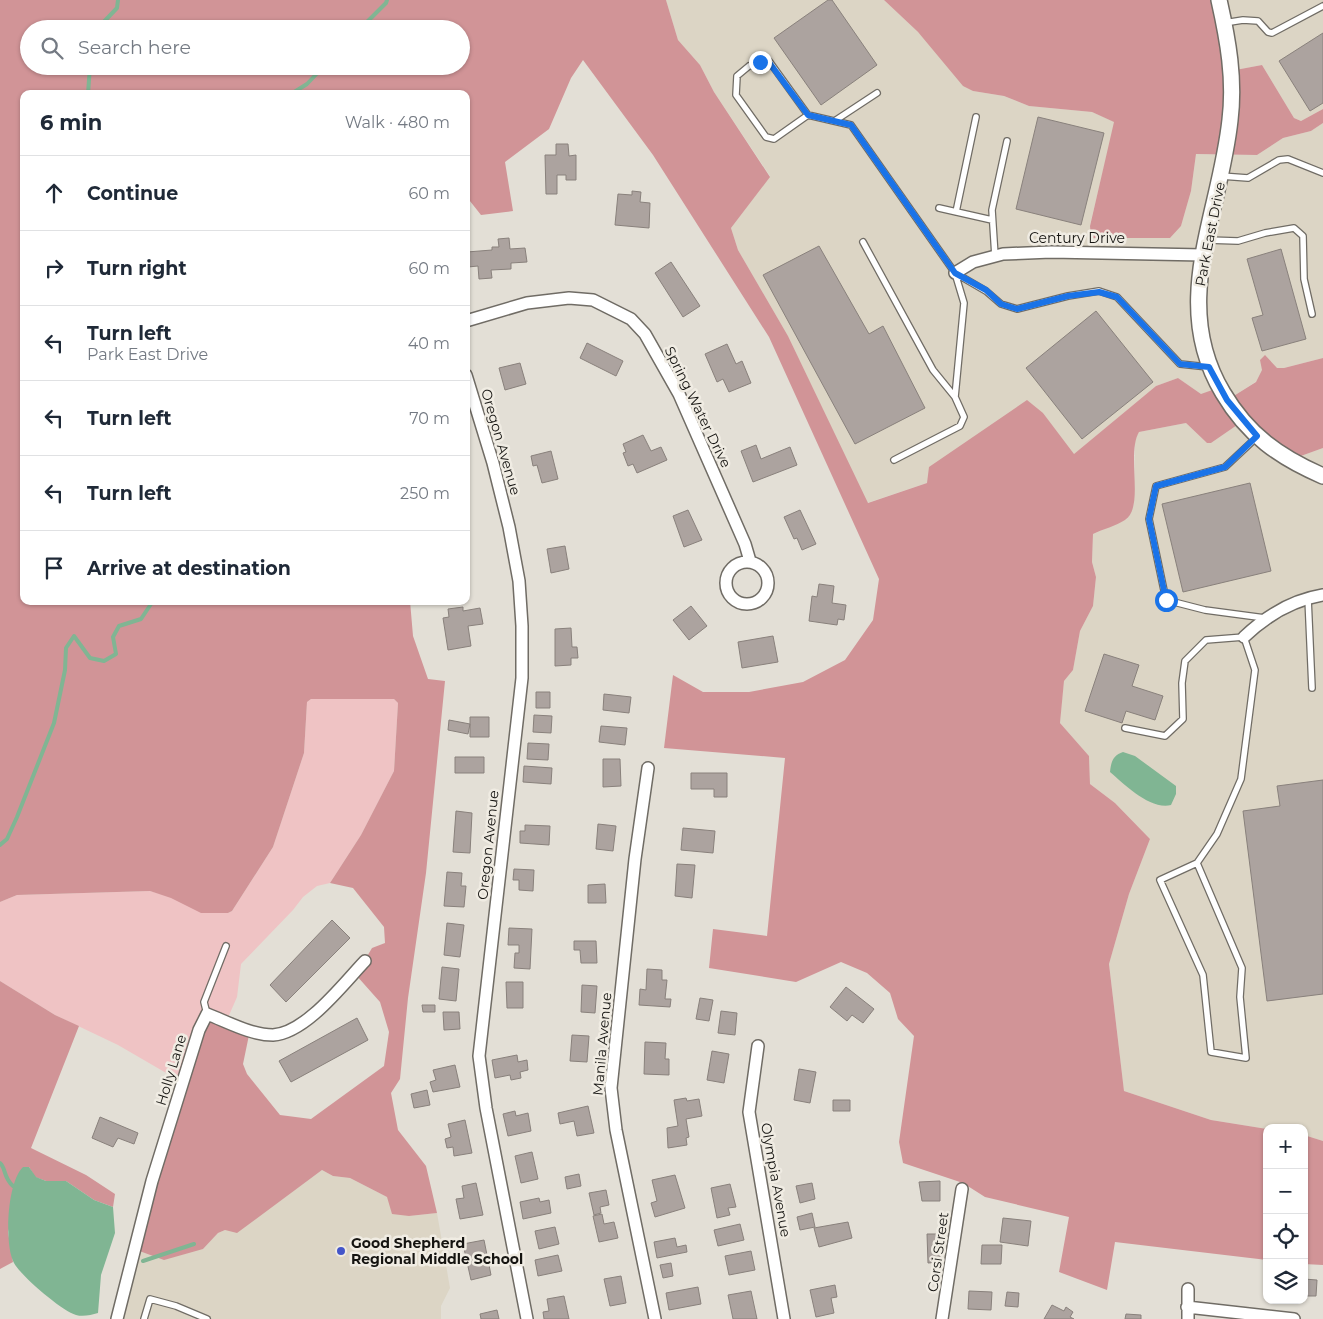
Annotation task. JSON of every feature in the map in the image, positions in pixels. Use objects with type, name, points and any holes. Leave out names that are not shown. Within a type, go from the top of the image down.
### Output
[{"type":"street","name":"Park East Drive","points":[[1219,0],[1229,42],[1232,94],[1221,176],[1199,288],[1198,322],[1209,367],[1227,400],[1257,436],[1275,452],[1323,476]]},
{"type":"street","name":"Century Drive","points":[[955,273],[973,262],[994,256],[1050,252],[1204,255]]},
{"type":"street","name":"Spring Water Drive","points":[[470,320],[527,303],[568,298],[593,300],[631,319],[645,334],[679,394],[745,544],[750,561]]},
{"type":"street","name":"Oregon Avenue","points":[[470,388],[493,463],[507,518],[520,590],[522,678],[479,1056],[486,1108],[527,1319]]},
{"type":"street","points":[[1244,637],[1267,618],[1308,598],[1323,595]]},
{"type":"street","name":"Manila Avenue","points":[[648,768],[635,859],[611,1088],[616,1130],[655,1319]]},
{"type":"street","points":[[207,1014],[249,1031],[272,1035],[289,1032],[309,1018],[365,961]]},
{"type":"street","name":"Holly Lane","points":[[117,1319],[152,1181],[199,1030],[207,1014]]},
{"type":"street","name":"Olympia Avenue","points":[[758,1046],[749,1112],[784,1319]]},
{"type":"street","name":"Corsi Street","points":[[942,1319],[962,1189]]},
{"type":"street","points":[[1188,1289],[1188,1313],[1294,1319]]},
{"type":"lane","points":[[1224,22],[1258,21],[1268,32],[1272,33],[1323,6]]},
{"type":"lane","points":[[808,115],[774,139],[766,137],[736,95],[736,76],[749,66],[768,61],[808,115],[851,125],[955,273],[964,303],[955,397]]},
{"type":"lane","points":[[836,120],[877,93]]},
{"type":"lane","points":[[956,212],[976,117]]},
{"type":"lane","points":[[994,256],[992,210],[1007,141]]},
{"type":"lane","points":[[1221,176],[1248,178],[1280,160],[1288,159],[1323,173]]},
{"type":"lane","points":[[939,208],[992,220]]},
{"type":"lane","points":[[1207,240],[1238,241],[1265,233],[1294,228],[1303,236],[1305,248],[1304,279],[1312,314]]},
{"type":"lane","points":[[863,242],[933,370],[955,397],[964,417],[960,426],[894,460]]},
{"type":"lane","points":[[955,273],[986,290],[1001,304],[1017,309],[1068,296],[1099,292],[1110,294],[1117,297],[1180,364],[1209,367]]},
{"type":"lane","points":[[1257,436],[1225,467],[1156,486],[1149,519],[1166,600],[1205,610],[1267,618]]},
{"type":"lane","points":[[1308,598],[1312,688]]},
{"type":"lane","points":[[1125,728],[1165,736],[1183,719],[1182,683],[1185,661],[1206,640],[1244,637],[1255,670],[1241,779],[1217,834],[1197,864],[1160,880],[1203,975],[1212,1052],[1246,1058],[1240,997],[1242,968],[1197,864]]},
{"type":"lane","points":[[207,1014],[204,1002],[226,946]]},
{"type":"lane","points":[[144,1319],[150,1299],[176,1306],[207,1319]]},
{"type":"shaded area","points":[[0,0],[666,0],[678,40],[700,65],[714,92],[770,177],[731,228],[738,250],[788,336],[868,503],[927,483],[929,467],[1027,400],[1043,413],[1074,454],[1156,386],[1178,378],[1201,394],[1218,388],[1232,397],[1256,382],[1262,370],[1260,360],[1265,355],[1277,368],[1323,358],[1323,448],[1287,461],[1240,423],[1211,443],[1207,443],[1186,423],[1139,432],[1135,442],[1135,492],[1131,513],[1125,520],[1093,534],[1092,562],[1096,577],[1093,606],[1080,631],[1073,670],[1064,681],[1060,723],[1089,756],[1090,784],[1115,803],[1150,839],[1129,894],[1109,964],[1124,1091],[1211,1120],[1263,1128],[1263,1260],[1115,1242],[1107,1290],[1059,1272],[1069,1217],[985,1197],[963,1183],[903,1163],[899,1142],[914,1036],[898,1019],[890,993],[867,973],[841,962],[796,982],[709,968],[713,929],[767,936],[785,758],[664,748],[673,675],[703,692],[749,692],[803,682],[845,660],[873,620],[879,579],[769,337],[653,155],[583,60],[571,78],[549,129],[505,162],[513,211],[481,215],[470,201],[470,90],[20,90],[20,605],[410,605],[413,636],[428,679],[445,681],[426,873],[408,998],[400,1079],[391,1093],[398,1130],[426,1166],[437,1213],[409,1216],[392,1214],[387,1197],[350,1178],[333,1176],[322,1170],[237,1233],[225,1230],[218,1233],[203,1249],[164,1260],[134,1249],[207,1016],[249,1035],[243,1064],[247,1074],[280,1115],[311,1119],[384,1066],[389,1032],[380,1002],[356,975],[372,948],[385,943],[384,927],[353,888],[330,883],[361,835],[394,771],[398,703],[394,699],[311,699],[307,702],[304,753],[273,847],[232,911],[228,913],[201,913],[171,898],[150,891],[17,895],[0,902]]},
{"type":"shaded area","points":[[666,0],[884,0],[918,32],[973,91],[1004,96],[1029,106],[1092,112],[1115,122],[1090,225],[1092,238],[1170,238],[1181,226],[1191,191],[1196,154],[1257,155],[1283,138],[1311,131],[1323,123],[1323,358],[1277,368],[1232,397],[1201,394],[1178,378],[1156,386],[1073,455],[1043,413],[927,483],[867,503],[788,336],[738,250],[731,228],[770,176],[714,92],[700,65],[678,40]]},
{"type":"shaded area","points":[[884,0],[1217,0],[1230,71],[1262,65],[1294,118],[1301,121],[1323,109],[1323,123],[1311,131],[1283,138],[1257,155],[1196,154],[1191,191],[1181,226],[1170,238],[1091,238],[1090,226],[1114,122],[1092,112],[1029,106],[1004,96],[973,91],[963,86],[918,32]]},
{"type":"shaded area","points":[[1217,0],[1323,0],[1323,109],[1301,121],[1294,118],[1262,65],[1230,71]]},
{"type":"shaded area","points":[[1186,423],[1207,443],[1211,443],[1240,423],[1287,461],[1323,448],[1323,1141],[1308,1136],[1308,1124],[1263,1124],[1263,1128],[1211,1120],[1124,1091],[1109,964],[1129,894],[1150,839],[1115,803],[1090,784],[1089,756],[1060,723],[1064,681],[1073,670],[1080,631],[1093,606],[1096,577],[1092,562],[1093,534],[1127,519],[1134,505],[1135,439],[1139,432]]},
{"type":"shaded area","points":[[311,699],[394,699],[398,703],[394,771],[361,835],[330,883],[317,886],[303,897],[241,964],[237,997],[227,1020],[180,1081],[118,1045],[55,1015],[0,981],[0,902],[17,895],[150,891],[228,913],[232,911],[273,847],[304,753],[307,702]]},
{"type":"shaded area","points":[[1123,752],[1135,756],[1176,786],[1176,794],[1171,805],[1163,806],[1146,800],[1110,772],[1113,759]]},
{"type":"shaded area","points":[[0,981],[55,1015],[79,1026],[31,1148],[86,1175],[115,1194],[113,1207],[94,1200],[66,1181],[46,1181],[35,1177],[29,1167],[8,1232],[13,1262],[0,1269]]},
{"type":"shaded area","points":[[1308,1136],[1323,1141],[1323,1265],[1308,1264]]},
{"type":"shaded area","points":[[23,1167],[29,1167],[36,1177],[46,1181],[66,1181],[94,1200],[113,1207],[115,1233],[101,1275],[98,1313],[81,1316],[61,1307],[33,1284],[14,1263],[8,1229],[10,1199],[13,1186]]},
{"type":"shaded area","name":"Good Shepherd Regional Middle School","points":[[322,1170],[333,1176],[350,1178],[387,1197],[409,1216],[437,1213],[450,1288],[441,1306],[441,1319],[119,1319],[134,1249],[203,1249],[218,1233],[225,1230],[237,1232]]},
{"type":"building","points":[[828,0],[832,0],[877,65],[821,105],[774,38]]},
{"type":"building","points":[[1323,33],[1323,103],[1310,111],[1279,61]]},
{"type":"building","points":[[1038,117],[1104,133],[1081,225],[1016,209]]},
{"type":"building","points":[[556,144],[568,144],[569,156],[576,155],[576,180],[566,180],[566,175],[557,175],[557,194],[546,194],[545,155],[556,155]]},
{"type":"building","points":[[632,191],[641,192],[640,202],[650,203],[649,228],[615,225],[618,194],[632,195]]},
{"type":"building","points":[[509,238],[510,249],[525,248],[527,262],[511,263],[511,269],[491,270],[492,278],[479,279],[478,266],[470,267],[470,252],[492,250],[492,247],[499,247],[498,239]]},
{"type":"building","points":[[819,246],[869,334],[883,326],[925,408],[855,444],[763,275]]},
{"type":"building","points":[[1281,249],[1306,339],[1262,351],[1252,318],[1263,315],[1247,259]]},
{"type":"building","points":[[671,262],[700,306],[683,317],[655,273]]},
{"type":"building","points":[[1096,311],[1153,382],[1082,439],[1026,368]]},
{"type":"building","points":[[587,343],[623,361],[616,376],[580,358]]},
{"type":"building","points":[[727,344],[736,364],[742,361],[751,383],[729,392],[723,379],[717,382],[705,354]]},
{"type":"building","points":[[520,363],[526,384],[505,390],[499,368]]},
{"type":"building","points":[[643,435],[651,451],[661,447],[667,460],[637,473],[633,464],[628,466],[623,453],[626,452],[623,444]]},
{"type":"building","points":[[756,445],[761,459],[790,447],[797,465],[753,482],[741,451]]},
{"type":"building","points":[[551,451],[558,479],[542,483],[537,465],[533,466],[531,456]]},
{"type":"building","points":[[1250,483],[1271,571],[1183,592],[1162,504]]},
{"type":"building","points":[[688,510],[702,540],[684,547],[673,516]]},
{"type":"building","points":[[800,510],[816,544],[802,550],[797,538],[794,539],[784,517]]},
{"type":"building","points":[[565,546],[569,569],[551,573],[547,549]]},
{"type":"building","points":[[819,584],[834,586],[832,603],[846,605],[844,620],[838,619],[837,625],[809,621],[812,596],[817,597]]},
{"type":"building","points":[[691,606],[707,626],[689,640],[673,620]]},
{"type":"building","points":[[463,607],[463,611],[480,608],[483,624],[468,626],[471,646],[448,650],[443,618],[449,617],[448,609]]},
{"type":"building","points":[[571,628],[572,647],[577,647],[578,658],[571,658],[571,665],[555,666],[555,629]]},
{"type":"building","points":[[773,636],[778,662],[742,668],[738,642]]},
{"type":"building","points":[[1104,654],[1139,665],[1132,686],[1163,696],[1155,720],[1126,711],[1122,723],[1085,711]]},
{"type":"building","points":[[536,692],[550,692],[550,708],[536,708]]},
{"type":"building","points":[[604,694],[631,697],[629,713],[603,710]]},
{"type":"building","points":[[534,715],[552,716],[551,733],[533,732]]},
{"type":"building","points":[[470,717],[489,717],[489,737],[470,737]]},
{"type":"building","points":[[449,720],[470,724],[468,734],[448,730]]},
{"type":"building","points":[[601,726],[627,728],[625,745],[599,742]]},
{"type":"building","points":[[528,743],[549,744],[548,760],[527,759]]},
{"type":"building","points":[[455,757],[484,757],[484,773],[455,773]]},
{"type":"building","points":[[603,759],[620,759],[621,786],[603,787]]},
{"type":"building","points":[[524,766],[552,768],[551,784],[523,782]]},
{"type":"building","points":[[691,773],[727,773],[727,797],[714,797],[714,789],[691,789]]},
{"type":"building","points":[[1323,780],[1323,994],[1267,1001],[1243,811],[1280,806],[1277,786]]},
{"type":"building","points":[[456,811],[472,813],[470,853],[453,852]]},
{"type":"building","points":[[598,824],[616,826],[613,851],[596,849]]},
{"type":"building","points":[[525,825],[550,826],[549,845],[520,843],[520,831],[525,831]]},
{"type":"building","points":[[683,828],[715,831],[713,853],[681,850]]},
{"type":"building","points":[[677,864],[695,865],[692,898],[675,896]]},
{"type":"building","points":[[514,869],[534,870],[533,891],[519,890],[519,880],[513,880]]},
{"type":"building","points":[[447,872],[462,873],[461,886],[466,886],[464,907],[444,906]]},
{"type":"building","points":[[605,884],[606,903],[588,903],[588,885]]},
{"type":"building","points":[[332,920],[350,938],[286,1002],[270,985]]},
{"type":"building","points":[[447,923],[464,925],[460,957],[444,955]]},
{"type":"building","points":[[509,928],[532,929],[530,969],[514,968],[515,953],[519,953],[519,945],[508,945]]},
{"type":"building","points":[[574,941],[596,941],[597,963],[581,963],[580,950],[574,950]]},
{"type":"building","points":[[442,967],[459,969],[456,1001],[439,999]]},
{"type":"building","points":[[647,969],[662,970],[662,980],[667,980],[665,999],[671,999],[670,1007],[639,1005],[640,989],[646,990]]},
{"type":"building","points":[[506,982],[523,982],[523,1008],[507,1008]]},
{"type":"building","points":[[582,985],[597,986],[595,1013],[581,1012]]},
{"type":"building","points":[[846,987],[874,1009],[863,1023],[852,1015],[847,1021],[830,1007]]},
{"type":"building","points":[[700,998],[713,1000],[709,1021],[696,1019]]},
{"type":"building","points":[[422,1005],[435,1005],[435,1012],[423,1012]]},
{"type":"building","points":[[721,1011],[737,1013],[735,1035],[718,1033]]},
{"type":"building","points":[[443,1012],[459,1012],[460,1029],[444,1030]]},
{"type":"building","points":[[357,1018],[368,1040],[291,1082],[279,1061]]},
{"type":"building","points":[[572,1035],[589,1036],[587,1062],[570,1061]]},
{"type":"building","points":[[645,1042],[666,1043],[665,1059],[669,1059],[669,1075],[644,1074]]},
{"type":"building","points":[[712,1051],[729,1054],[724,1083],[707,1080]]},
{"type":"building","points":[[517,1055],[518,1062],[527,1060],[528,1070],[520,1072],[521,1078],[511,1080],[510,1075],[495,1078],[492,1060]]},
{"type":"building","points":[[455,1065],[460,1087],[433,1092],[430,1082],[436,1080],[433,1070]]},
{"type":"building","points":[[799,1069],[816,1072],[810,1103],[794,1100]]},
{"type":"building","points":[[427,1090],[430,1105],[414,1108],[411,1094]]},
{"type":"building","points":[[686,1098],[687,1101],[699,1099],[702,1116],[686,1119],[689,1137],[686,1138],[687,1145],[668,1148],[667,1128],[678,1126],[674,1100]]},
{"type":"building","points":[[833,1100],[850,1100],[850,1111],[833,1111]]},
{"type":"building","points":[[588,1106],[594,1133],[577,1136],[574,1121],[560,1124],[558,1113]]},
{"type":"building","points":[[515,1111],[516,1116],[528,1113],[531,1131],[508,1136],[503,1114]]},
{"type":"building","points":[[100,1117],[138,1133],[134,1144],[118,1138],[113,1147],[92,1138]]},
{"type":"building","points":[[465,1120],[472,1153],[454,1156],[453,1147],[447,1148],[445,1139],[451,1137],[448,1124]]},
{"type":"building","points":[[532,1152],[538,1179],[521,1183],[515,1156]]},
{"type":"building","points":[[579,1174],[581,1186],[567,1189],[565,1177]]},
{"type":"building","points":[[675,1175],[685,1208],[655,1217],[651,1203],[657,1201],[652,1180]]},
{"type":"building","points":[[940,1181],[940,1201],[922,1201],[919,1182]]},
{"type":"building","points":[[476,1183],[483,1215],[460,1219],[456,1199],[464,1198],[462,1186]]},
{"type":"building","points":[[812,1183],[815,1199],[800,1203],[796,1186]]},
{"type":"building","points":[[730,1184],[736,1207],[728,1208],[730,1215],[717,1218],[711,1188]]},
{"type":"building","points":[[606,1190],[609,1205],[600,1207],[601,1213],[594,1215],[589,1193]]},
{"type":"building","points":[[539,1198],[540,1202],[549,1200],[551,1213],[523,1219],[520,1202]]},
{"type":"building","points":[[812,1213],[815,1227],[800,1230],[797,1217]]},
{"type":"building","points":[[602,1214],[604,1224],[614,1222],[618,1238],[599,1242],[593,1216]]},
{"type":"building","points":[[1003,1218],[1031,1221],[1028,1246],[1000,1242]]},
{"type":"building","points":[[848,1222],[852,1238],[819,1247],[814,1228]]},
{"type":"building","points":[[740,1224],[744,1240],[718,1246],[714,1230]]},
{"type":"building","points":[[555,1227],[559,1244],[539,1249],[535,1231]]},
{"type":"building","points":[[927,1234],[940,1234],[940,1262],[928,1263]]},
{"type":"building","points":[[675,1238],[677,1247],[686,1245],[687,1252],[657,1258],[654,1242]]},
{"type":"building","points":[[484,1240],[491,1275],[471,1280],[463,1244]]},
{"type":"building","points":[[982,1245],[1002,1245],[1001,1264],[981,1264]]},
{"type":"building","points":[[751,1251],[755,1270],[729,1275],[725,1256]]},
{"type":"building","points":[[558,1255],[562,1271],[538,1276],[535,1260]]},
{"type":"building","points":[[671,1263],[673,1276],[663,1278],[660,1265]]},
{"type":"building","points":[[621,1276],[626,1303],[610,1306],[604,1279]]},
{"type":"building","points":[[1308,1279],[1317,1280],[1316,1296],[1308,1296]]},
{"type":"building","points":[[835,1285],[837,1297],[831,1298],[834,1313],[816,1317],[810,1290]]},
{"type":"building","points":[[698,1287],[701,1304],[669,1310],[666,1293]]},
{"type":"building","points":[[751,1291],[757,1319],[733,1319],[728,1295]]},
{"type":"building","points":[[969,1291],[992,1292],[991,1310],[968,1309]]},
{"type":"building","points":[[1007,1292],[1019,1293],[1018,1307],[1005,1306]]},
{"type":"building","points":[[564,1296],[569,1319],[544,1319],[543,1312],[549,1311],[547,1299]]},
{"type":"building","points":[[1052,1305],[1064,1311],[1066,1307],[1073,1312],[1070,1317],[1074,1319],[1044,1319]]},
{"type":"building","points":[[497,1310],[499,1319],[481,1319],[480,1314]]},
{"type":"building","points":[[1126,1314],[1141,1315],[1141,1319],[1125,1319]]},
{"type":"waterway","points":[[106,20],[117,8],[118,0]]},
{"type":"waterway","points":[[369,20],[387,0]]},
{"type":"waterway","points":[[88,90],[89,75]]},
{"type":"waterway","points":[[297,90],[307,84],[316,75]]},
{"type":"waterway","points":[[0,845],[7,839],[17,817],[54,723],[65,670],[66,648],[74,636],[90,658],[104,661],[116,654],[113,637],[119,626],[141,619],[150,605]]},
{"type":"waterway","points":[[0,1163],[13,1186]]},
{"type":"waterway","points":[[143,1261],[194,1244]]},
{"type":"place","name":"Good Shepherd Regional Middle School","points":[[341,1251]]},
{"type":"route","points":[[760,62],[768,61],[808,115],[851,125],[955,273],[986,290],[1001,304],[1017,309],[1068,296],[1099,292],[1110,294],[1117,297],[1160,346],[1180,364],[1209,367],[1227,400],[1241,420],[1257,436],[1225,467],[1156,486],[1149,519],[1166,600]]}]
